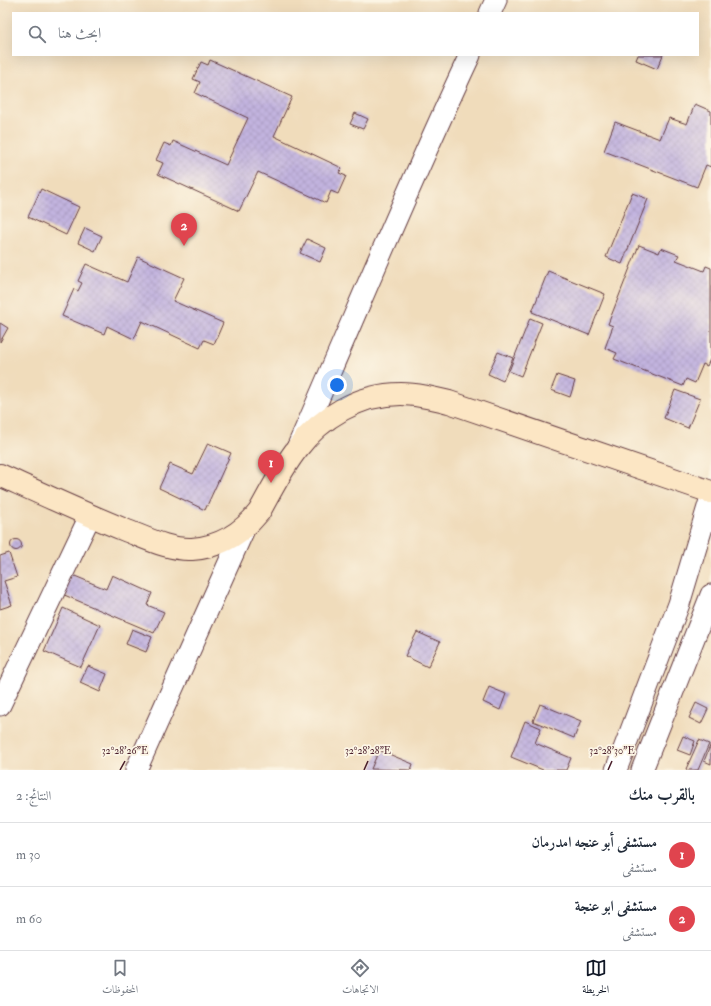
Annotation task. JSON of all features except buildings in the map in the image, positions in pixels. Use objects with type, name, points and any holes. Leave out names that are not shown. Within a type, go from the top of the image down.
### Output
[{"type":"street","points":[[490,12],[496,0]]},
{"type":"street","points":[[0,475],[90,516],[170,547],[191,549],[210,546],[229,539],[245,528],[259,512],[296,450],[402,203],[470,56]]},
{"type":"street","points":[[296,450],[312,431],[331,416],[352,404],[376,397],[401,394],[425,396],[456,405],[711,492]]},
{"type":"street","points":[[620,769],[679,604],[711,496]]},
{"type":"street","points":[[0,705],[90,516]]},
{"type":"street","points":[[136,770],[245,528]]},
{"type":"street","points":[[642,770],[707,615],[711,595]]},
{"type":"street","points":[[679,604],[707,615]]},
{"type":"place","name":"مستشفى ابو عنجة","points":[[184,246]]},
{"type":"place","name":"مستشفى أبو عنجه امدرمان","points":[[271,483]]}]
